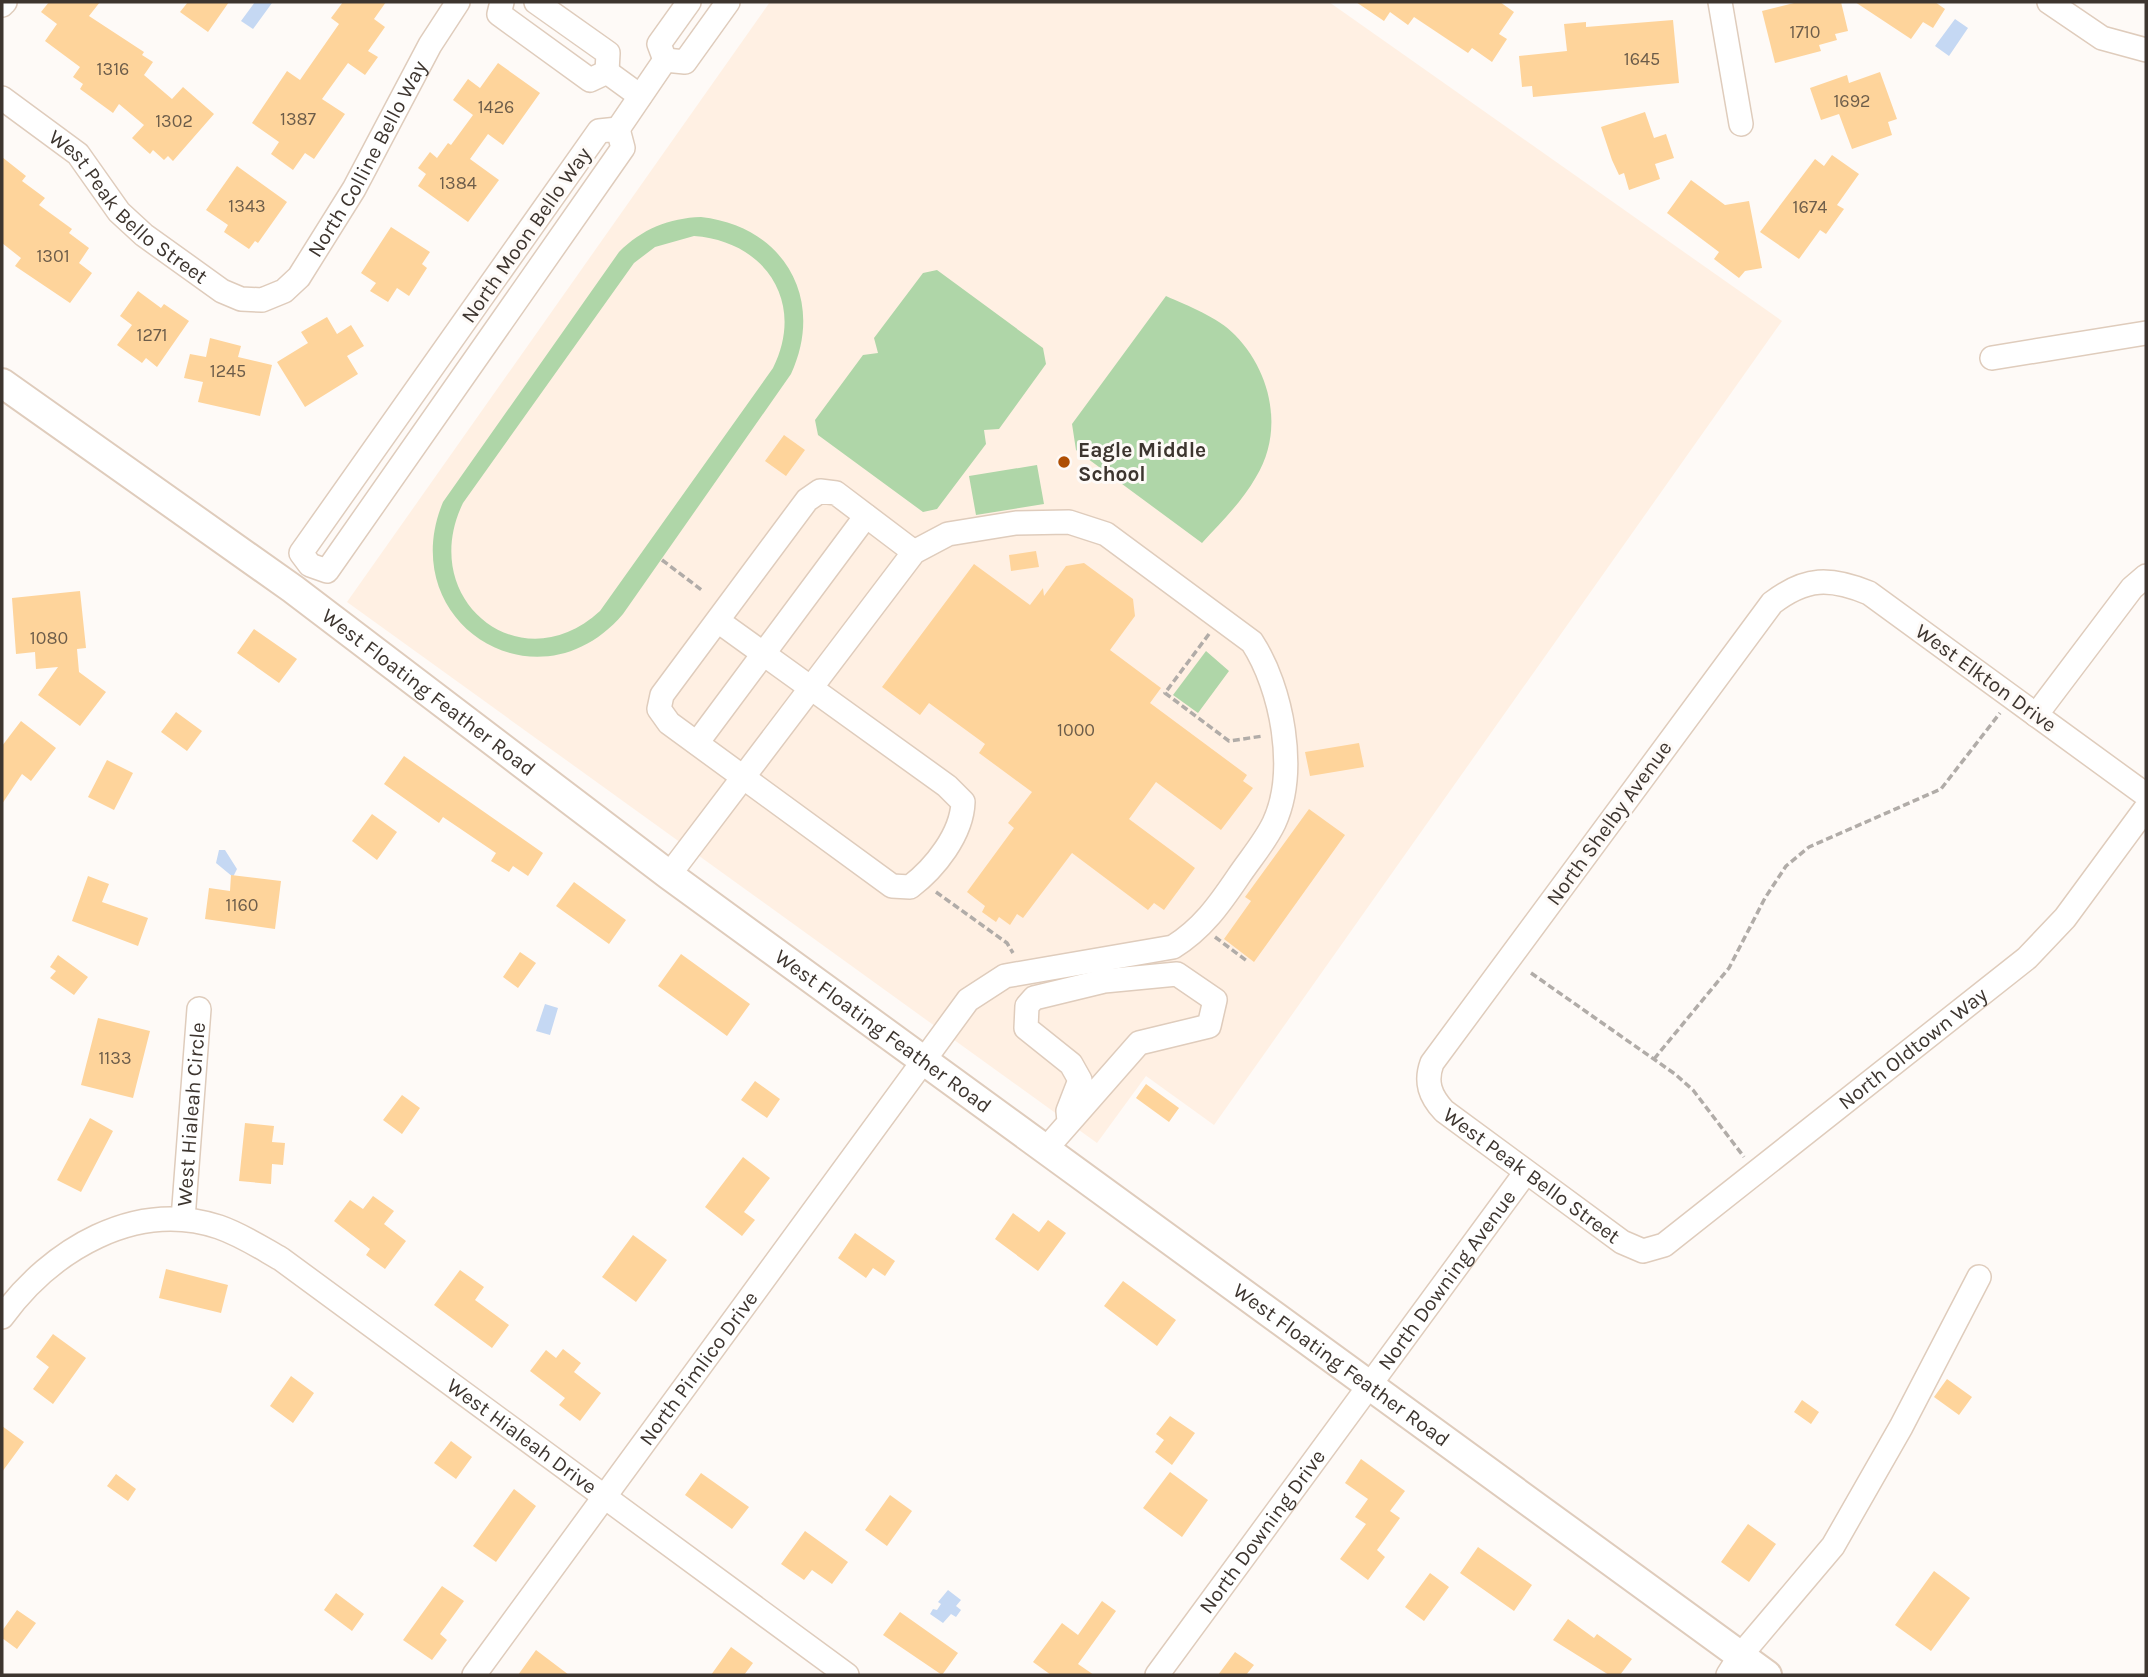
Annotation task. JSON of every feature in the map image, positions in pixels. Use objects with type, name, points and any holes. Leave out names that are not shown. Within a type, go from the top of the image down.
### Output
[{"type":"main road","name":"West Floating Feather Road","points":[[2,383],[293,589],[669,875],[1368,1387],[1734,1666],[1766,1675]]},
{"type":"street","name":"North Colline Bello Way","points":[[262,300],[285,290],[299,276],[354,189],[430,45],[458,2]]},
{"type":"street","points":[[502,2],[499,14],[590,80],[607,72]]},
{"type":"street","points":[[536,2],[608,53],[607,72]]},
{"type":"street","points":[[665,60],[659,44],[689,2]]},
{"type":"street","points":[[665,60],[685,62],[727,2]]},
{"type":"street","points":[[1720,2],[1741,124]]},
{"type":"street","points":[[2049,2],[2102,38],[2146,50]]},
{"type":"street","points":[[618,129],[665,60]]},
{"type":"street","points":[[607,72],[640,96]]},
{"type":"street","name":"West Peak Bello Street","points":[[2,98],[78,154],[90,166],[119,212],[144,235],[222,291],[241,299],[262,300]]},
{"type":"street","name":"North Moon Bello Way","points":[[618,129],[623,148],[327,571],[310,565],[301,553],[317,530],[599,131],[618,129]]},
{"type":"street","points":[[1992,358],[2146,333]]},
{"type":"street","points":[[669,875],[743,777],[810,689],[914,552],[836,493],[820,491],[807,500],[662,695],[659,709],[669,723],[697,743],[743,777],[892,886],[910,887],[926,875],[962,821],[963,802],[947,786],[810,689],[718,621]]},
{"type":"street","points":[[697,743],[866,516]]},
{"type":"street","name":"North Pimlico Drive","points":[[474,1675],[968,1000],[1004,976],[1173,947],[1195,933],[1222,901],[1273,824],[1285,791],[1286,753],[1269,668],[1252,642],[1107,534],[1069,522],[1016,523],[948,534],[914,552]]},
{"type":"street","points":[[293,589],[310,565]]},
{"type":"street","points":[[2036,715],[2132,589],[2146,576]]},
{"type":"street","name":"West Elkton Drive","points":[[1817,581],[1845,583],[1869,593],[2146,795]]},
{"type":"street","name":"North Shelby Avenue","points":[[1429,1089],[1427,1076],[1432,1063],[1772,603],[1793,587],[1817,581]]},
{"type":"street","name":"North Oldtown Way","points":[[1643,1251],[1664,1245],[2027,958],[2065,918],[2146,808]]},
{"type":"street","points":[[1045,1150],[1139,1043],[1209,1026],[1215,1000],[1177,974],[1104,981],[1034,998],[1027,1006],[1026,1028],[1071,1064],[1080,1080],[1068,1111],[1069,1121]]},
{"type":"street","name":"West Hialeah Circle","points":[[183,1219],[199,1009]]},
{"type":"street","name":"West Peak Bello Street","points":[[1429,1089],[1444,1111],[1622,1242],[1643,1251]]},
{"type":"street","name":"North Downing Avenue","points":[[1368,1387],[1526,1172]]},
{"type":"street","name":"West Hialeah Drive","points":[[2,1317],[14,1300],[60,1256],[101,1233],[143,1221],[183,1219],[217,1226],[246,1237],[281,1259],[847,1675]]},
{"type":"street","points":[[1734,1666],[1833,1546],[1901,1427],[1979,1277]]},
{"type":"street","name":"North Downing Drive","points":[[1157,1675],[1368,1387]]},
{"type":"path","points":[[662,560],[703,591]]},
{"type":"path","points":[[1210,633],[1165,693],[1229,741],[1264,736]]},
{"type":"path","points":[[1654,1059],[1729,968],[1765,898],[1786,866],[1809,847],[1941,789],[2006,705]]},
{"type":"path","points":[[936,892],[1007,943],[1017,959]]},
{"type":"path","points":[[1210,934],[1247,961]]},
{"type":"path","points":[[1531,973],[1654,1059],[1693,1090],[1745,1159]]},
{"type":"shaded area","name":"Eagle Middle School","points":[[770,2],[1329,2],[1782,321],[1214,1125],[1146,1076],[1097,1143],[347,602]]},
{"type":"green space","points":[[701,217],[730,223],[755,235],[775,251],[790,270],[800,293],[803,319],[801,346],[791,374],[623,614],[589,643],[552,656],[516,654],[482,641],[456,617],[438,585],[433,546],[443,502],[619,252],[637,237],[657,226]],"holes":[[[694,236],[719,240],[741,249],[759,263],[772,279],[781,299],[785,320],[782,344],[773,368],[600,611],[570,631],[539,639],[510,634],[484,621],[465,599],[453,571],[452,538],[463,503],[634,263],[655,247]]]},
{"type":"green space","points":[[937,270],[1043,348],[1046,364],[999,429],[984,430],[986,444],[937,509],[923,512],[818,435],[815,420],[863,355],[878,353],[874,338],[923,273]]},
{"type":"green space","points":[[1166,296],[1211,317],[1235,335],[1258,367],[1270,403],[1270,441],[1265,459],[1244,495],[1202,543],[1076,450],[1072,424]]},
{"type":"green space","points":[[1037,465],[1044,504],[976,515],[969,476]]},
{"type":"green space","points":[[1206,651],[1229,671],[1198,713],[1173,695]]},
{"type":"water","points":[[255,2],[272,3],[253,29],[241,21]]},
{"type":"water","points":[[1955,19],[1968,28],[1949,56],[1935,46]]},
{"type":"water","points":[[219,850],[225,850],[237,869],[233,877],[216,863]]},
{"type":"water","points":[[545,1004],[558,1008],[550,1035],[536,1031]]},
{"type":"water","points":[[948,1590],[961,1600],[956,1606],[961,1610],[956,1617],[951,1614],[943,1623],[930,1614],[933,1609],[937,1610],[941,1604],[938,1602]]},
{"type":"building","points":[[49,2],[100,2],[89,16],[144,52],[142,55],[153,62],[144,75],[172,99],[183,87],[214,114],[173,161],[168,156],[164,160],[153,150],[150,154],[132,138],[144,125],[119,104],[113,113],[80,89],[83,84],[73,77],[80,67],[45,41],[57,24],[41,12]]},
{"type":"building","points":[[188,2],[229,2],[208,32],[180,12]]},
{"type":"building","points":[[343,2],[386,2],[374,19],[385,27],[368,51],[378,57],[365,75],[348,63],[322,99],[345,114],[314,159],[305,153],[293,170],[271,154],[279,142],[252,123],[287,71],[300,80],[339,24],[331,18]]},
{"type":"building","points":[[1356,2],[1500,2],[1514,12],[1499,34],[1507,39],[1492,62],[1472,48],[1468,53],[1414,17],[1408,25],[1390,12],[1384,21]]},
{"type":"building","points":[[1798,2],[1841,2],[1848,31],[1835,34],[1837,40],[1819,45],[1821,51],[1775,63],[1762,11]]},
{"type":"building","points":[[1855,2],[1935,2],[1945,9],[1933,28],[1923,22],[1911,39]]},
{"type":"building","points":[[1673,20],[1679,83],[1533,97],[1532,86],[1522,87],[1519,56],[1567,51],[1564,24],[1586,22],[1586,27]]},
{"type":"building","points":[[498,63],[540,93],[503,145],[488,134],[470,159],[499,180],[468,222],[418,186],[426,174],[418,168],[430,152],[437,158],[448,143],[451,145],[473,115],[453,100],[468,79],[480,88]]},
{"type":"building","points":[[1880,72],[1897,119],[1888,122],[1892,135],[1852,149],[1839,114],[1821,120],[1810,88],[1847,75],[1849,83]]},
{"type":"building","points":[[1645,112],[1654,138],[1666,134],[1674,158],[1655,164],[1660,179],[1629,190],[1624,173],[1619,175],[1612,160],[1601,127]]},
{"type":"building","points":[[1832,155],[1859,174],[1837,205],[1844,209],[1826,234],[1820,230],[1799,259],[1760,232],[1815,159],[1824,166]]},
{"type":"building","points":[[2,157],[26,176],[22,181],[45,198],[39,205],[72,229],[69,233],[89,248],[79,263],[92,273],[70,303],[15,266],[21,258],[2,243]]},
{"type":"building","points":[[237,166],[287,202],[258,243],[255,241],[249,249],[224,232],[228,225],[206,210]]},
{"type":"building","points":[[1691,180],[1725,205],[1749,201],[1762,268],[1745,271],[1739,278],[1714,259],[1719,252],[1667,213]]},
{"type":"building","points":[[391,227],[430,252],[422,264],[427,268],[409,296],[397,288],[388,302],[370,291],[376,283],[361,273]]},
{"type":"building","points":[[138,291],[161,308],[164,304],[189,321],[157,367],[146,358],[142,363],[117,345],[132,325],[120,316]]},
{"type":"building","points":[[327,317],[337,334],[351,325],[364,346],[347,356],[358,374],[305,407],[277,362],[308,343],[301,332]]},
{"type":"building","points":[[210,338],[241,346],[238,357],[272,365],[260,416],[198,402],[203,382],[184,378],[190,354],[206,357]]},
{"type":"building","points":[[784,435],[805,450],[786,476],[765,461]]},
{"type":"building","points":[[1036,551],[1039,567],[1011,571],[1009,555]]},
{"type":"building","points":[[1084,563],[1133,599],[1135,616],[1110,650],[1161,688],[1150,703],[1247,775],[1243,781],[1253,788],[1221,830],[1156,782],[1129,819],[1195,868],[1164,910],[1154,903],[1148,910],[1072,853],[1023,918],[1017,914],[1010,925],[999,917],[996,922],[982,912],[985,906],[967,892],[1014,828],[1008,823],[1032,792],[979,753],[985,744],[929,703],[920,715],[882,687],[974,564],[1030,605],[1043,588],[1044,596],[1066,566]]},
{"type":"building","points":[[80,591],[86,648],[77,649],[79,672],[106,692],[80,726],[38,695],[58,667],[36,669],[35,652],[16,654],[12,598]]},
{"type":"building","points":[[254,629],[297,659],[279,683],[237,653]]},
{"type":"building","points":[[176,712],[202,731],[187,751],[161,732]]},
{"type":"building","points":[[21,721],[56,748],[31,781],[22,774],[2,804],[2,746]]},
{"type":"building","points":[[1359,743],[1364,767],[1310,776],[1305,752]]},
{"type":"building","points":[[404,756],[543,853],[528,876],[513,866],[509,872],[491,861],[496,853],[443,817],[439,823],[384,784]]},
{"type":"building","points":[[107,760],[133,773],[114,810],[88,797]]},
{"type":"building","points":[[1309,809],[1345,835],[1254,962],[1224,939],[1251,901],[1245,897]]},
{"type":"building","points":[[372,814],[397,832],[377,860],[352,841]]},
{"type":"building","points":[[231,875],[281,881],[275,929],[205,919],[209,888],[230,891]]},
{"type":"building","points":[[88,876],[109,884],[102,902],[148,918],[138,946],[72,921]]},
{"type":"building","points":[[574,882],[626,920],[609,944],[556,906]]},
{"type":"building","points":[[520,952],[536,963],[518,988],[503,977]]},
{"type":"building","points":[[681,954],[750,1004],[727,1036],[658,986]]},
{"type":"building","points":[[58,955],[88,977],[74,995],[50,978],[56,971],[50,967]]},
{"type":"building","points":[[98,1018],[150,1031],[133,1098],[81,1085]]},
{"type":"building","points":[[755,1081],[780,1099],[767,1118],[741,1100]]},
{"type":"building","points":[[1146,1084],[1179,1108],[1169,1122],[1136,1098]]},
{"type":"building","points":[[402,1095],[420,1108],[402,1134],[383,1120]]},
{"type":"building","points":[[90,1118],[113,1131],[81,1192],[57,1180]]},
{"type":"building","points":[[245,1123],[274,1126],[272,1142],[285,1143],[283,1165],[272,1164],[271,1184],[239,1181]]},
{"type":"building","points":[[743,1157],[770,1178],[744,1212],[755,1220],[742,1236],[705,1207]]},
{"type":"building","points":[[373,1196],[394,1211],[384,1224],[406,1241],[385,1269],[366,1255],[370,1249],[334,1221],[350,1200],[363,1209]]},
{"type":"building","points":[[1013,1213],[1039,1232],[1048,1220],[1066,1233],[1038,1271],[995,1239]]},
{"type":"building","points":[[855,1233],[895,1261],[885,1276],[873,1268],[866,1278],[838,1258]]},
{"type":"building","points":[[633,1235],[667,1260],[636,1302],[602,1277]]},
{"type":"building","points":[[166,1269],[228,1285],[221,1313],[159,1298]]},
{"type":"building","points":[[460,1270],[484,1287],[475,1300],[509,1325],[492,1348],[434,1305]]},
{"type":"building","points":[[1123,1281],[1176,1320],[1157,1346],[1104,1306]]},
{"type":"building","points":[[53,1334],[86,1358],[53,1404],[33,1389],[49,1367],[36,1357]]},
{"type":"building","points":[[563,1349],[581,1363],[574,1372],[601,1393],[580,1421],[559,1405],[565,1398],[530,1371],[546,1350],[556,1358]]},
{"type":"building","points":[[291,1376],[314,1393],[293,1423],[270,1406]]},
{"type":"building","points":[[1947,1379],[1972,1397],[1959,1415],[1934,1397]]},
{"type":"building","points":[[1802,1400],[1819,1412],[1811,1424],[1794,1412]]},
{"type":"building","points":[[1170,1416],[1195,1433],[1172,1465],[1155,1452],[1164,1440],[1156,1434]]},
{"type":"building","points":[[2,1426],[24,1442],[2,1472]]},
{"type":"building","points":[[451,1441],[472,1457],[456,1479],[434,1463]]},
{"type":"building","points":[[1361,1459],[1405,1491],[1390,1511],[1400,1518],[1377,1550],[1385,1557],[1368,1580],[1340,1559],[1366,1524],[1355,1517],[1368,1499],[1345,1483]]},
{"type":"building","points":[[1170,1472],[1208,1500],[1182,1537],[1143,1508]]},
{"type":"building","points":[[701,1473],[749,1507],[732,1529],[685,1495]]},
{"type":"building","points":[[116,1474],[136,1489],[128,1501],[107,1486]]},
{"type":"building","points":[[514,1489],[536,1506],[496,1562],[473,1546]]},
{"type":"building","points":[[890,1495],[912,1511],[887,1546],[865,1530]]},
{"type":"building","points":[[1748,1524],[1776,1544],[1749,1582],[1721,1562]]},
{"type":"building","points":[[805,1531],[848,1562],[832,1584],[812,1570],[804,1580],[781,1564]]},
{"type":"building","points":[[1478,1547],[1532,1585],[1514,1611],[1460,1573]]},
{"type":"building","points":[[1934,1571],[1970,1598],[1931,1651],[1895,1625]]},
{"type":"building","points":[[1430,1573],[1449,1587],[1424,1621],[1405,1607]]},
{"type":"building","points":[[442,1586],[464,1601],[440,1634],[447,1640],[432,1660],[403,1640]]},
{"type":"building","points":[[336,1593],[364,1614],[352,1631],[324,1610]]},
{"type":"building","points":[[1102,1601],[1116,1611],[1078,1664],[1094,1675],[1051,1675],[1033,1662],[1062,1623],[1078,1635]]},
{"type":"building","points":[[17,1610],[36,1623],[17,1649],[2,1638],[2,1631]]},
{"type":"building","points":[[900,1612],[958,1653],[942,1675],[883,1635]]},
{"type":"building","points":[[1568,1619],[1594,1638],[1597,1634],[1632,1659],[1620,1675],[1609,1675],[1553,1640]]},
{"type":"building","points":[[731,1647],[753,1663],[744,1675],[711,1675]]},
{"type":"building","points":[[536,1650],[569,1675],[518,1675]]},
{"type":"building","points":[[1235,1652],[1254,1665],[1246,1675],[1218,1675]]},
{"type":"place","name":"Eagle Middle School","points":[[1064,462]]}]
